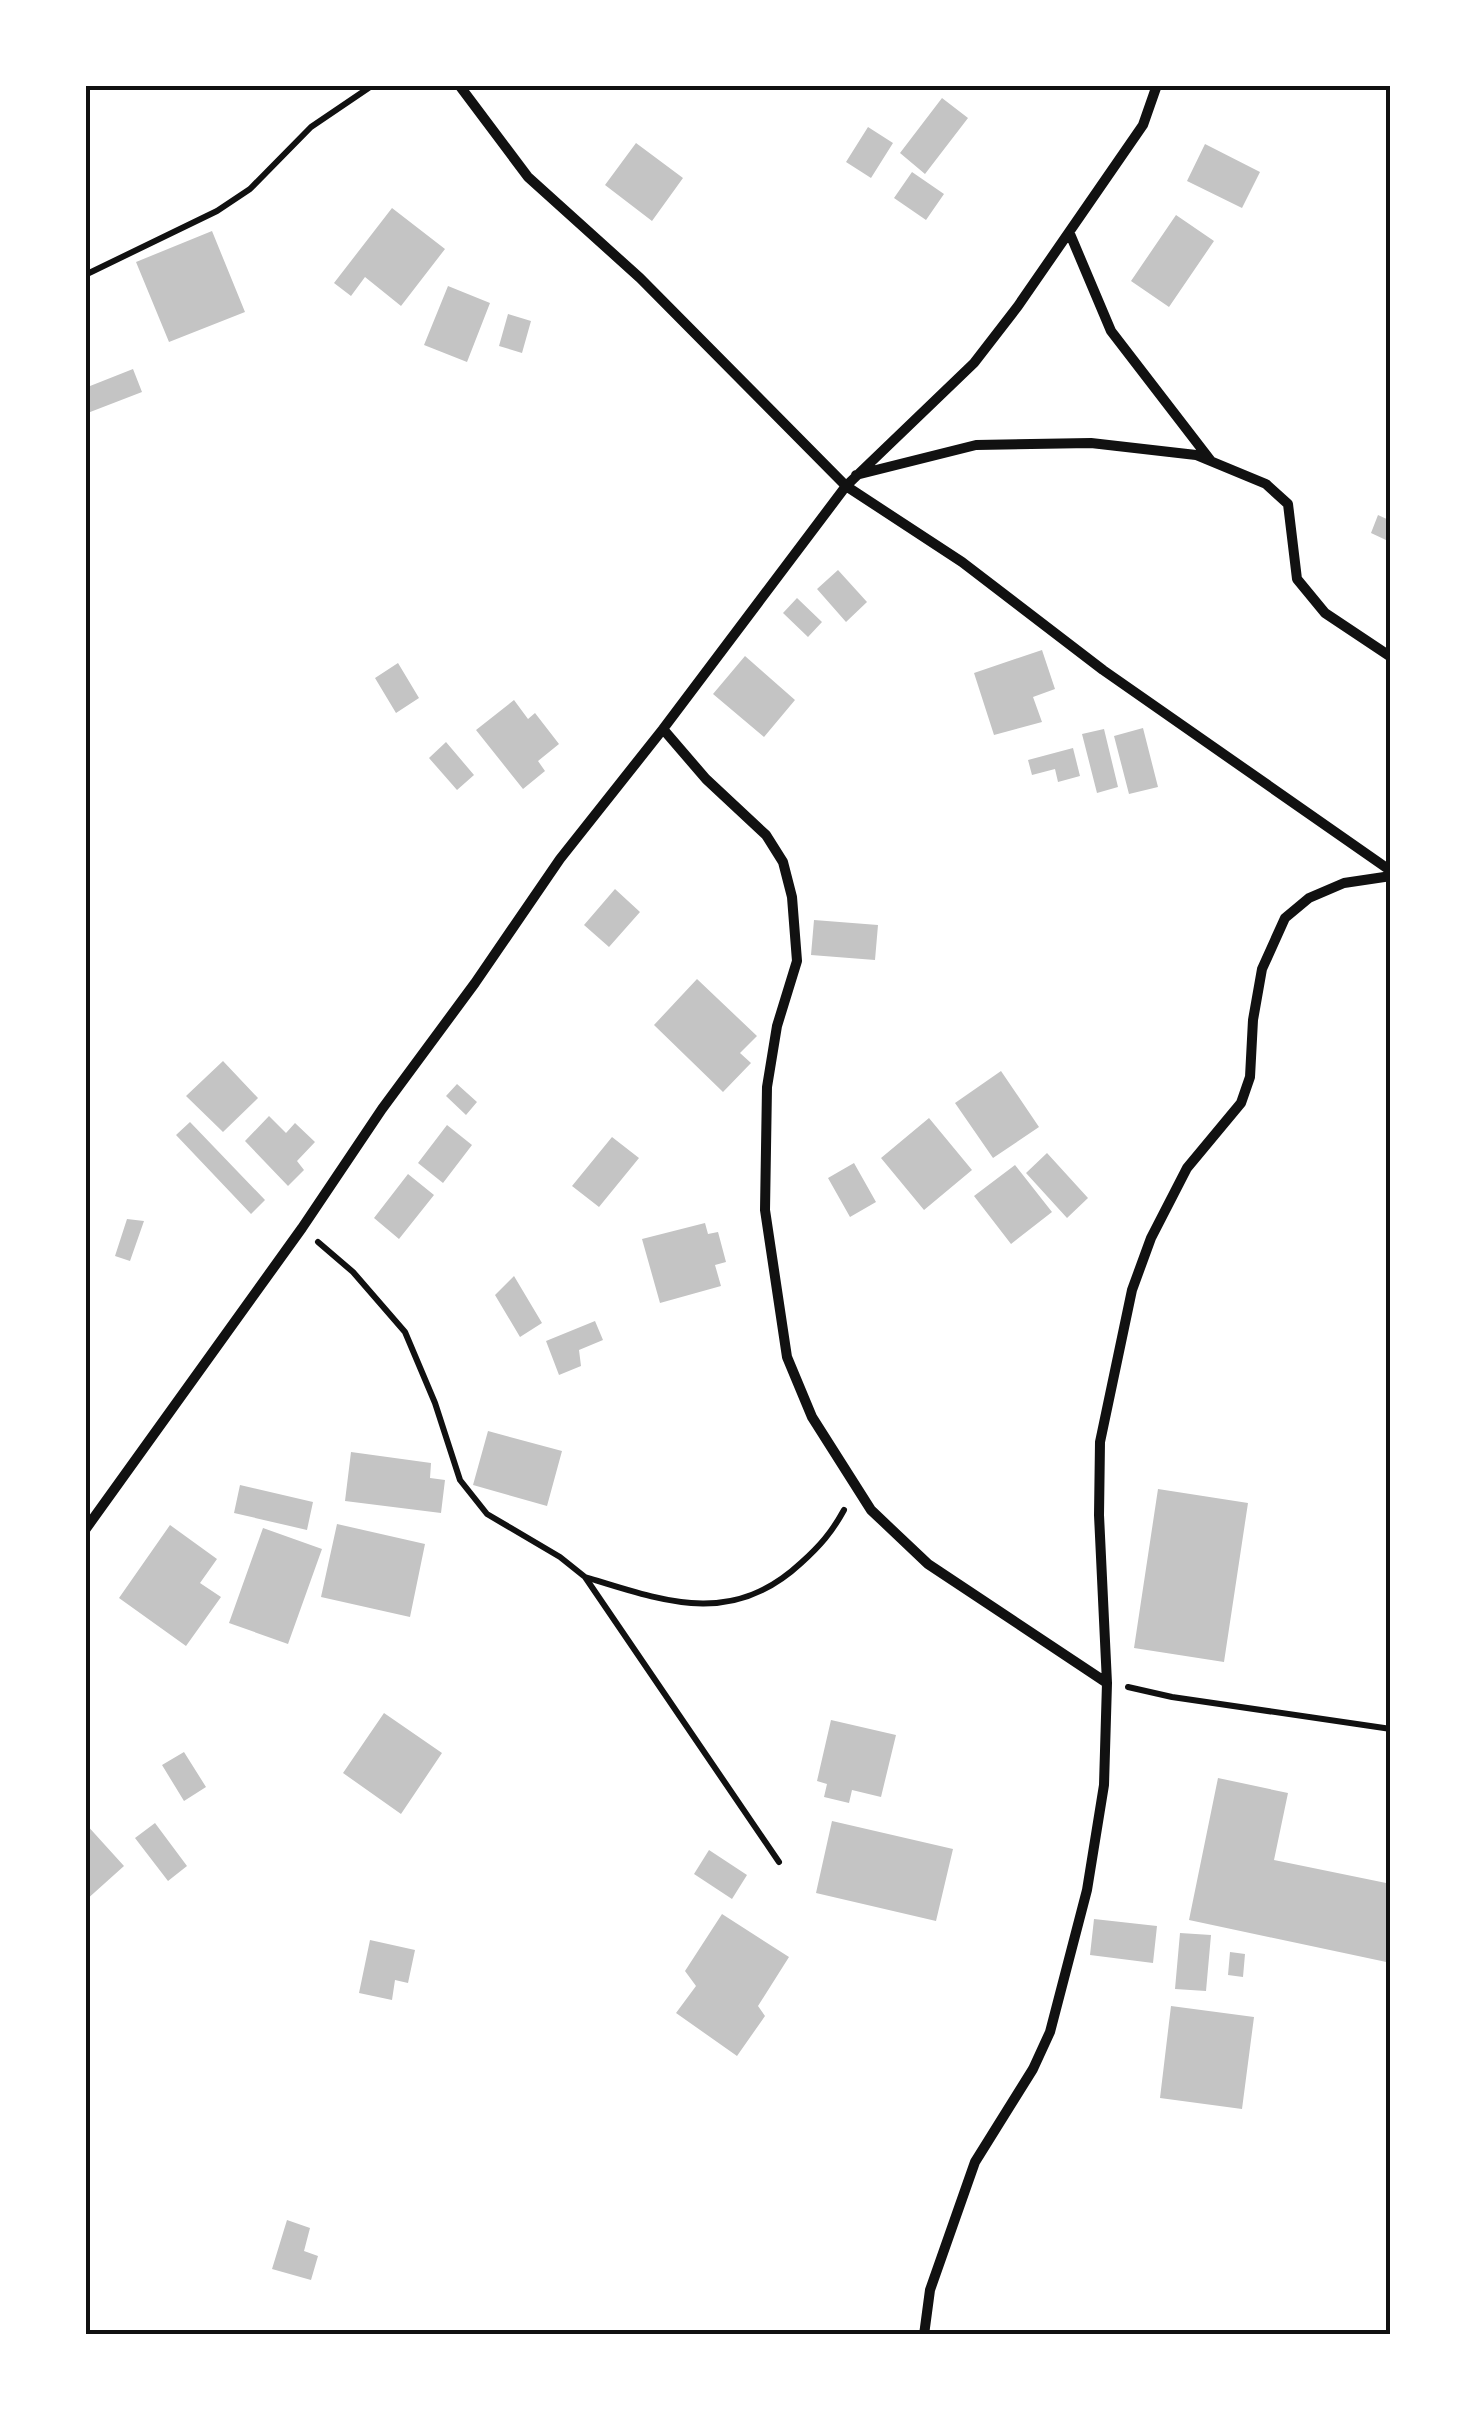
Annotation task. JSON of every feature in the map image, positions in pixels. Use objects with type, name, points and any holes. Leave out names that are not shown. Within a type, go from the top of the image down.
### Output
[{"type":"street","points":[[459,85],[528,177],[640,278],[846,486],[962,562],[1103,670],[1391,873]]},
{"type":"street","points":[[85,1530],[560,859],[846,486],[974,363],[1070,234],[1143,125],[1157,85]]},
{"type":"street","points":[[1070,234],[1111,331],[1212,461]]},
{"type":"street","points":[[856,476],[976,445],[1091,443],[1196,455],[1266,484],[1288,504],[1298,579],[1325,613],[1391,657]]},
{"type":"street","points":[[663,729],[706,779],[766,836],[783,862],[792,897],[797,961],[777,1026],[767,1087],[765,1210],[787,1357],[812,1417],[871,1510],[928,1564],[1107,1683]]},
{"type":"street","points":[[924,2335],[930,2290],[975,2162],[1033,2069],[1050,2032],[1087,1890],[1102,1803],[1107,1683],[1099,1515],[1100,1442],[1132,1290],[1151,1238],[1187,1168],[1241,1103],[1250,1077],[1252,1020],[1262,968],[1285,918],[1309,898],[1344,884],[1391,873]]},
{"type":"path","points":[[85,275],[201,219],[250,189],[311,127],[374,85]]},
{"type":"path","points":[[302,1228],[353,1272],[405,1332],[460,1480],[487,1514],[560,1557],[585,1577],[779,1862]]},
{"type":"path","points":[[585,1577],[692,1604],[739,1602],[780,1583],[830,1536],[856,1486]]},
{"type":"path","points":[[1107,1683],[1172,1697],[1391,1729]]},
{"type":"building","points":[[942,98],[968,118],[925,174],[900,153]]},
{"type":"building","points":[[868,127],[893,143],[871,178],[846,162]]},
{"type":"building","points":[[636,143],[683,178],[652,221],[605,185]]},
{"type":"building","points":[[1205,144],[1260,172],[1242,208],[1187,181]]},
{"type":"building","points":[[912,172],[944,194],[926,220],[894,198]]},
{"type":"building","points":[[392,208],[445,249],[401,306],[365,277],[351,296],[334,283]]},
{"type":"building","points":[[1176,215],[1214,241],[1169,307],[1131,281]]},
{"type":"building","points":[[212,231],[245,312],[169,342],[136,262]]},
{"type":"building","points":[[448,286],[490,303],[467,362],[424,345]]},
{"type":"building","points":[[508,314],[531,321],[522,353],[499,346]]},
{"type":"building","points":[[133,369],[142,392],[85,414],[85,388]]},
{"type":"building","points":[[1378,515],[1391,521],[1386,540],[1371,533]]},
{"type":"building","points":[[838,570],[867,602],[846,622],[817,589]]},
{"type":"building","points":[[797,598],[822,622],[808,637],[783,613]]},
{"type":"building","points":[[1042,650],[1055,689],[1033,697],[1042,722],[994,735],[974,673]]},
{"type":"building","points":[[745,656],[795,700],[764,737],[713,694]]},
{"type":"building","points":[[398,663],[419,698],[396,713],[375,678]]},
{"type":"building","points":[[514,700],[528,719],[535,713],[559,744],[538,761],[545,771],[523,789],[476,730]]},
{"type":"building","points":[[1143,728],[1158,787],[1129,794],[1114,736]]},
{"type":"building","points":[[1104,729],[1118,787],[1097,793],[1082,734]]},
{"type":"building","points":[[446,742],[474,775],[457,790],[429,758]]},
{"type":"building","points":[[1073,748],[1080,776],[1058,782],[1055,769],[1032,775],[1028,760]]},
{"type":"building","points":[[615,889],[640,912],[609,947],[584,925]]},
{"type":"building","points":[[814,920],[878,925],[875,960],[811,955]]},
{"type":"building","points":[[697,979],[757,1036],[740,1053],[751,1063],[723,1092],[654,1025]]},
{"type":"building","points":[[223,1061],[258,1098],[223,1132],[186,1096]]},
{"type":"building","points":[[1001,1071],[1039,1127],[993,1158],[955,1103]]},
{"type":"building","points":[[457,1084],[477,1102],[466,1115],[446,1096]]},
{"type":"building","points":[[269,1116],[286,1133],[295,1123],[315,1142],[297,1161],[304,1170],[288,1186],[245,1141]]},
{"type":"building","points":[[929,1118],[972,1170],[924,1210],[881,1158]]},
{"type":"building","points":[[190,1122],[265,1200],[251,1214],[176,1135]]},
{"type":"building","points":[[447,1125],[472,1145],[443,1183],[418,1163]]},
{"type":"building","points":[[612,1137],[639,1158],[599,1207],[572,1186]]},
{"type":"building","points":[[1047,1153],[1088,1198],[1067,1218],[1026,1173]]},
{"type":"building","points":[[854,1163],[876,1202],[850,1217],[828,1178]]},
{"type":"building","points":[[1015,1165],[1052,1212],[1011,1244],[974,1196]]},
{"type":"building","points":[[408,1174],[434,1195],[399,1239],[374,1218]]},
{"type":"building","points":[[127,1219],[144,1221],[130,1261],[115,1256]]},
{"type":"building","points":[[705,1223],[708,1234],[718,1232],[726,1262],[715,1265],[721,1286],[660,1303],[642,1239]]},
{"type":"building","points":[[514,1276],[542,1323],[520,1337],[495,1295]]},
{"type":"building","points":[[595,1321],[603,1340],[579,1350],[581,1366],[559,1375],[546,1341]]},
{"type":"building","points":[[488,1431],[562,1451],[547,1506],[473,1485]]},
{"type":"building","points":[[351,1452],[431,1463],[430,1478],[445,1480],[441,1513],[345,1501]]},
{"type":"building","points":[[240,1485],[313,1502],[307,1530],[234,1513]]},
{"type":"building","points":[[1158,1489],[1248,1503],[1224,1662],[1134,1648]]},
{"type":"building","points":[[337,1524],[425,1544],[410,1617],[321,1597]]},
{"type":"building","points":[[170,1525],[217,1559],[200,1583],[221,1597],[186,1646],[119,1598]]},
{"type":"building","points":[[263,1528],[322,1549],[288,1644],[229,1623]]},
{"type":"building","points":[[384,1713],[442,1753],[401,1814],[343,1773]]},
{"type":"building","points":[[831,1720],[896,1735],[881,1797],[852,1790],[849,1803],[824,1797],[827,1784],[817,1781]]},
{"type":"building","points":[[184,1752],[206,1787],[184,1801],[162,1765]]},
{"type":"building","points":[[1218,1778],[1288,1793],[1274,1860],[1391,1884],[1391,1963],[1189,1920]]},
{"type":"building","points":[[832,1821],[953,1849],[936,1921],[816,1893]]},
{"type":"building","points":[[85,1823],[124,1866],[85,1901]]},
{"type":"building","points":[[155,1823],[187,1866],[168,1881],[135,1838]]},
{"type":"building","points":[[709,1850],[747,1875],[732,1899],[694,1874]]},
{"type":"building","points":[[722,1914],[789,1957],[758,2006],[765,2016],[737,2056],[676,2013],[696,1986],[685,1971]]},
{"type":"building","points":[[1094,1919],[1157,1926],[1153,1963],[1090,1955]]},
{"type":"building","points":[[1180,1933],[1211,1935],[1206,1991],[1175,1989]]},
{"type":"building","points":[[370,1940],[415,1950],[408,1983],[395,1980],[392,2000],[359,1993]]},
{"type":"building","points":[[1230,1952],[1245,1954],[1243,1977],[1228,1975]]},
{"type":"building","points":[[1171,2006],[1254,2017],[1242,2109],[1160,2098]]},
{"type":"building","points":[[287,2220],[310,2228],[304,2251],[318,2256],[311,2280],[272,2269]]}]
